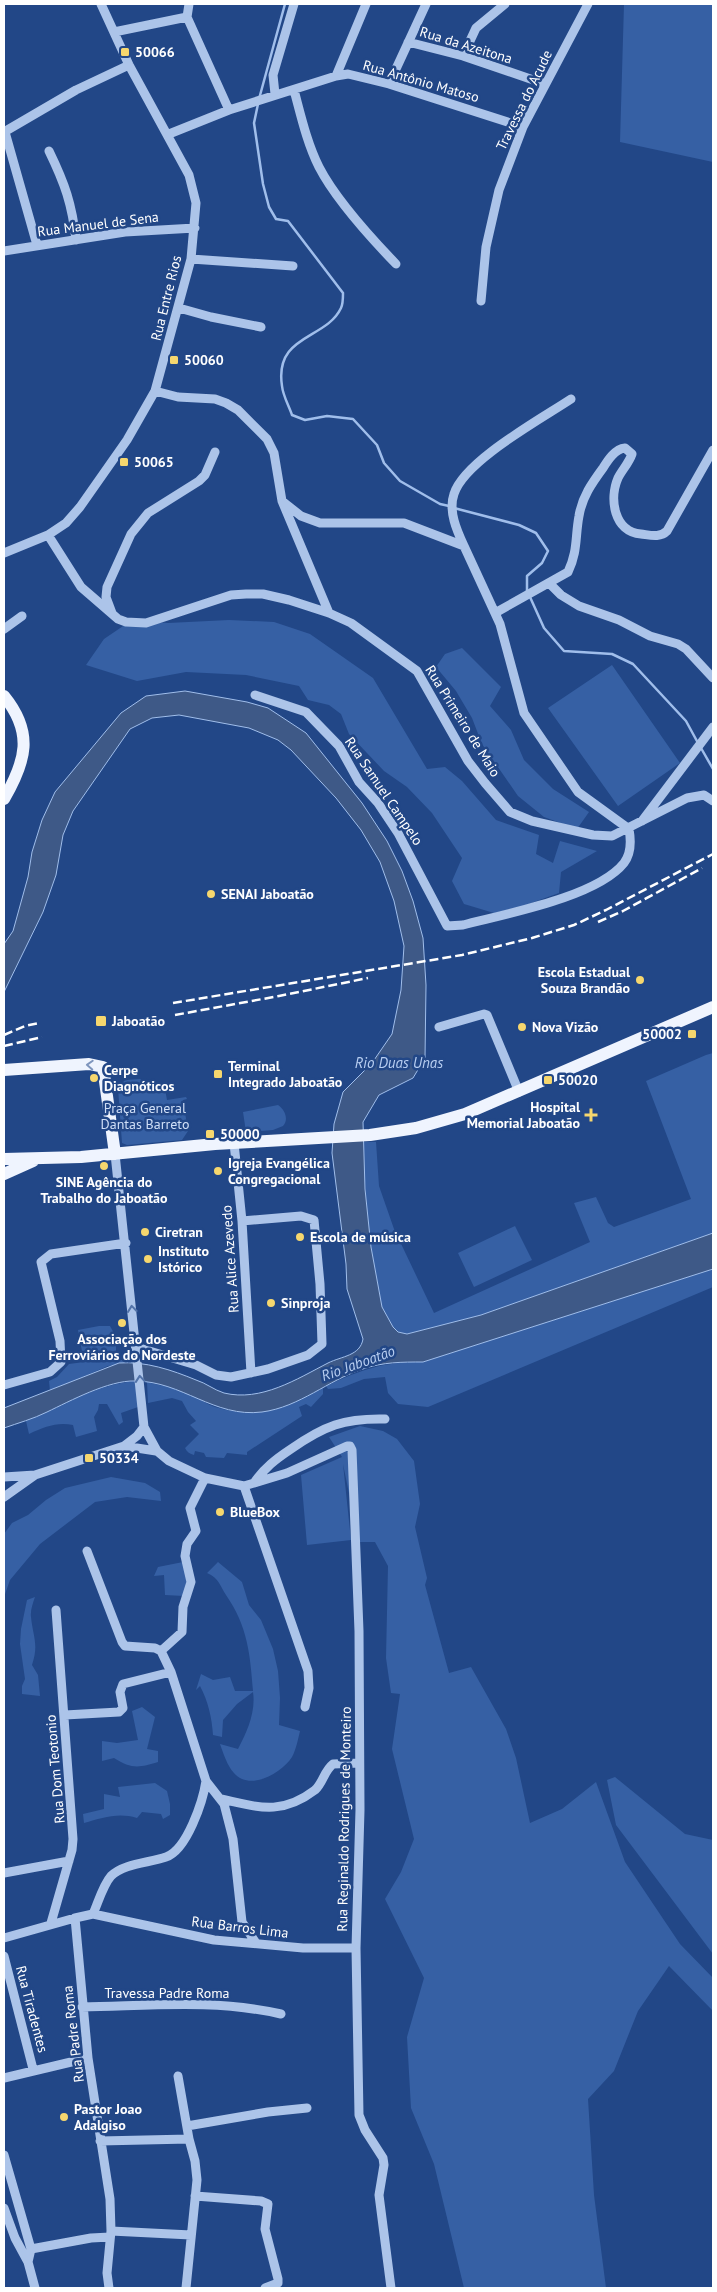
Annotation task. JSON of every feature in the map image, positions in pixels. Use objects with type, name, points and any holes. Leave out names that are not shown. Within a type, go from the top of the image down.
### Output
[{"type":"main road","points":[[4,696],[15,709],[24,737],[24,753],[21,766],[5,795]]},
{"type":"main road","points":[[4,1159],[38,1159],[116,1154],[234,1143],[370,1135],[416,1128],[452,1118],[519,1092],[713,1006]]},
{"type":"main road","points":[[4,1070],[89,1064],[103,1067],[116,1154]]},
{"type":"main road","points":[[4,1174],[38,1159]]},
{"type":"street","name":"Rua Entre Rios","points":[[4,553],[48,535],[62,526],[80,507],[127,440],[155,391],[191,259],[196,202],[189,175],[169,134],[130,64],[101,4]]},
{"type":"street","points":[[190,4],[187,17],[229,110]]},
{"type":"street","points":[[275,94],[273,76],[294,4]]},
{"type":"street","points":[[336,76],[366,4]]},
{"type":"street","points":[[389,84],[426,4]]},
{"type":"street","points":[[463,56],[476,28],[505,4]]},
{"type":"street","name":"Travessa do Acude","points":[[481,300],[486,247],[499,190],[523,127],[588,4]]},
{"type":"street","points":[[114,32],[187,17]]},
{"type":"street","name":"Rua da Azeitona","points":[[408,42],[463,56],[545,84]]},
{"type":"street","points":[[37,245],[4,132],[76,90],[130,64]]},
{"type":"street","name":"Rua Antônio Matoso","points":[[169,134],[275,94],[348,74],[389,84],[523,127]]},
{"type":"street","points":[[294,90],[310,145],[325,177],[368,233],[396,264]]},
{"type":"street","points":[[49,151],[71,205],[76,240]]},
{"type":"street","name":"Rua Manuel de Sena","points":[[4,251],[124,232],[195,228]]},
{"type":"street","points":[[191,259],[293,266]]},
{"type":"street","points":[[179,308],[211,318],[261,327]]},
{"type":"street","points":[[155,391],[178,397],[219,400],[238,410],[262,432],[271,445],[282,502],[329,613]]},
{"type":"street","points":[[571,399],[499,446],[471,469],[454,493],[452,501],[453,513],[456,530],[495,613],[509,655],[524,713],[537,735],[578,792],[629,830]]},
{"type":"street","points":[[495,613],[568,572],[577,545],[579,516],[583,498],[606,464],[620,449],[625,448],[632,454],[618,479],[614,502],[620,523],[632,534],[662,535],[667,531],[713,450]]},
{"type":"street","points":[[113,615],[106,597],[106,587],[131,534],[148,513],[199,481],[205,475],[216,452]]},
{"type":"street","points":[[282,502],[301,516],[320,523],[404,523],[464,546]]},
{"type":"street","name":"Rua Primeiro de Maio","points":[[48,535],[81,587],[113,615],[126,622],[146,623],[231,595],[262,594],[289,600],[329,613],[351,623],[417,670],[468,761],[495,797],[510,812],[532,821],[593,835],[612,836],[629,830],[698,794],[709,796],[713,801]]},
{"type":"street","points":[[549,584],[561,596],[579,606],[619,620],[650,636],[678,644],[699,662],[713,678]]},
{"type":"street","points":[[4,629],[22,616]]},
{"type":"street","name":"Rua Samuel Campelo","points":[[254,695],[306,712],[339,746],[359,782],[378,803],[398,833],[443,920],[449,927],[559,900],[589,887],[623,864],[630,851],[629,830]]},
{"type":"street","points":[[641,823],[713,728]]},
{"type":"street","points":[[439,1027],[484,1014],[487,1015],[519,1092]]},
{"type":"street","name":"Rua Alice Azevedo","points":[[234,1143],[242,1221],[251,1372]]},
{"type":"street","points":[[116,1154],[144,1426],[156,1451],[169,1461],[205,1478],[244,1486],[254,1483],[267,1465],[325,1427],[365,1418],[385,1419]]},
{"type":"street","points":[[136,1347],[173,1357],[216,1375],[230,1377],[308,1355],[322,1344],[320,1284],[314,1220],[301,1216],[242,1221]]},
{"type":"street","points":[[4,1385],[50,1372],[61,1362],[60,1341],[41,1262],[51,1254],[126,1244]]},
{"type":"street","points":[[4,1476],[35,1474],[124,1446],[137,1436],[144,1426]]},
{"type":"street","points":[[124,1446],[156,1451]]},
{"type":"street","name":"Rua Reginaldo Rodrigues de Monteiro","points":[[254,1483],[287,1474],[347,1446],[352,1448],[359,1631],[356,1948],[359,2115],[365,2130],[383,2158],[384,2165],[379,2195],[390,2288]]},
{"type":"street","points":[[4,1496],[35,1474]]},
{"type":"street","points":[[163,1656],[182,1632],[182,1606],[191,1582],[185,1556],[187,1544],[196,1531],[190,1508],[205,1478]]},
{"type":"street","points":[[244,1486],[308,1671],[309,1688],[305,1707]]},
{"type":"street","points":[[87,1551],[122,1642],[126,1646],[155,1648],[163,1656],[172,1672],[206,1781],[221,1799],[233,1839],[242,1922],[256,1943]]},
{"type":"street","name":"Rua Dom Teotonio","points":[[51,1923],[72,1850],[73,1829],[56,1610]]},
{"type":"street","points":[[65,1715],[119,1712],[123,1708],[120,1692],[123,1684],[172,1672]]},
{"type":"street","points":[[221,1799],[261,1808],[283,1806],[314,1790],[333,1764],[359,1762]]},
{"type":"street","points":[[4,1938],[51,1923],[92,1914],[110,1877],[130,1867],[172,1854],[189,1831],[199,1810],[206,1781]]},
{"type":"street","points":[[4,1873],[69,1861]]},
{"type":"street","name":"Rua Barros Lima","points":[[92,1914],[206,1938],[303,1948],[356,1948]]},
{"type":"street","name":"Rua Padre Roma","points":[[75,1918],[88,2058],[110,2199],[111,2234],[106,2273],[108,2288]]},
{"type":"street","name":"Rua Tiradentes","points":[[4,1956],[34,2069]]},
{"type":"street","name":"Travessa Padre Roma","points":[[82,2007],[190,2003],[236,2006],[281,2014]]},
{"type":"street","points":[[4,2078],[34,2069],[88,2058]]},
{"type":"street","points":[[178,2076],[189,2139],[196,2161],[195,2196],[186,2288]]},
{"type":"street","points":[[187,2126],[268,2112],[307,2108]]},
{"type":"street","points":[[100,2141],[189,2139]]},
{"type":"street","points":[[4,2155],[31,2249],[28,2262]]},
{"type":"street","points":[[195,2196],[266,2202],[268,2208],[266,2230],[278,2283],[265,2288]]},
{"type":"street","points":[[4,2208],[15,2238],[28,2262],[35,2288]]},
{"type":"street","points":[[31,2249],[111,2234],[191,2235]]},
{"type":"green space","points":[[624,4],[713,4],[713,162],[620,142]]},
{"type":"green space","points":[[132,620],[168,623],[229,620],[274,622],[310,634],[373,678],[427,769],[445,767],[462,781],[496,820],[539,835],[536,854],[553,863],[560,841],[597,851],[561,872],[559,893],[520,907],[494,913],[464,904],[452,881],[462,858],[432,813],[407,787],[384,771],[349,734],[341,714],[329,705],[308,700],[299,686],[246,675],[186,672],[137,681],[86,665],[104,639]]},
{"type":"green space","points":[[462,648],[501,687],[490,706],[511,730],[524,760],[553,789],[589,812],[577,829],[544,817],[518,796],[482,744],[472,718],[456,691],[436,667],[445,654]]},
{"type":"green space","points":[[612,665],[680,763],[618,806],[548,708]]},
{"type":"green space","points":[[713,1053],[713,1233],[481,1315],[407,1334],[394,1329],[390,1325],[380,1302],[371,1243],[367,1210],[364,1142],[376,1142],[379,1186],[394,1229],[434,1313],[590,1242],[574,1203],[596,1197],[608,1223],[614,1227],[691,1199],[646,1081]]},
{"type":"green space","name":"Praça General Dantas Barreto","points":[[140,1079],[165,1089],[167,1100],[186,1097],[187,1099],[183,1100],[188,1131],[182,1140],[127,1145],[122,1143],[118,1088],[125,1080]]},
{"type":"green space","points":[[278,1105],[283,1109],[285,1115],[286,1120],[283,1126],[273,1130],[246,1132],[243,1112]]},
{"type":"green space","points":[[515,1226],[532,1260],[474,1287],[458,1253]]},
{"type":"green space","points":[[713,1269],[713,1287],[428,1407],[398,1404],[388,1393],[385,1377],[364,1379],[341,1388],[328,1389],[326,1386],[351,1375],[384,1365],[423,1362]]},
{"type":"green space","points":[[110,1326],[116,1337],[116,1355],[119,1360],[133,1360],[134,1362],[108,1366],[50,1391],[49,1381],[57,1377],[69,1364],[84,1362],[78,1330]]},
{"type":"green space","points":[[136,1381],[138,1407],[121,1413],[123,1422],[119,1425],[107,1404],[99,1404],[94,1417],[97,1431],[76,1437],[73,1425],[61,1424],[45,1427],[29,1434],[26,1421],[93,1391],[107,1386]]},
{"type":"green space","points":[[147,1382],[195,1396],[215,1407],[244,1412],[271,1409],[323,1388],[323,1394],[311,1407],[306,1404],[299,1407],[302,1416],[247,1452],[247,1455],[227,1453],[224,1458],[206,1457],[204,1453],[195,1451],[194,1455],[191,1454],[185,1448],[199,1434],[190,1425],[196,1421],[182,1401],[172,1398],[148,1403]]},
{"type":"green space","points":[[360,1426],[383,1431],[397,1439],[414,1461],[420,1504],[415,1527],[427,1578],[425,1585],[449,1673],[471,1667],[506,1729],[516,1758],[530,1823],[562,1809],[596,1782],[625,1862],[680,1944],[713,1978],[713,2011],[669,1966],[638,2011],[614,2071],[588,2099],[594,2195],[606,2288],[464,2288],[434,2164],[411,2108],[407,2037],[424,1978],[385,1899],[401,1872],[414,1839],[392,1749],[400,1694],[391,1693],[386,1658],[388,1566],[375,1542],[359,1542],[343,1464],[351,1540],[307,1545],[301,1475],[342,1457],[329,1437]]},
{"type":"green space","points":[[111,1477],[145,1483],[160,1492],[161,1501],[127,1497],[95,1502],[40,1544],[10,1580],[4,1597],[4,1534],[12,1523],[28,1515],[46,1500],[65,1488]]},
{"type":"green space","points":[[183,1562],[188,1581],[184,1596],[165,1595],[164,1575],[154,1576],[158,1567]]},
{"type":"green space","points":[[218,1562],[242,1582],[249,1605],[261,1620],[273,1649],[278,1671],[279,1725],[300,1731],[292,1757],[277,1772],[263,1779],[249,1781],[237,1776],[228,1763],[220,1744],[238,1749],[252,1714],[253,1692],[237,1704],[223,1720],[222,1737],[213,1735],[211,1716],[200,1686],[196,1690],[201,1674],[213,1680],[230,1677],[235,1691],[253,1691],[247,1641],[239,1618],[219,1582],[207,1573]]},
{"type":"green space","points":[[35,1597],[31,1615],[35,1646],[32,1665],[38,1675],[40,1696],[22,1694],[22,1686],[25,1679],[20,1644],[21,1629],[27,1600]]},
{"type":"green space","points":[[142,1707],[155,1717],[147,1749],[158,1751],[158,1762],[130,1766],[114,1758],[102,1761],[102,1741],[117,1743],[138,1740],[132,1711]]},
{"type":"green space","points":[[615,1777],[685,1834],[713,1840],[713,1954],[616,1825],[607,1780]]},
{"type":"green space","points":[[155,1783],[167,1791],[170,1804],[170,1815],[163,1819],[161,1814],[142,1812],[137,1818],[117,1816],[84,1823],[83,1814],[104,1809],[104,1794],[120,1797],[118,1787]]},
{"type":"water","name":"Rio Duas Unas","points":[[185,691],[247,702],[268,708],[306,733],[362,803],[387,841],[402,871],[413,901],[423,938],[426,985],[425,1058],[413,1078],[379,1095],[363,1122],[365,1189],[371,1247],[382,1307],[393,1327],[398,1332],[407,1334],[481,1315],[713,1233],[713,1269],[423,1362],[400,1362],[363,1369],[289,1405],[276,1409],[262,1412],[229,1410],[168,1387],[135,1381],[102,1387],[36,1417],[4,1428],[4,1408],[119,1363],[139,1363],[158,1367],[200,1381],[224,1393],[252,1394],[265,1392],[291,1382],[328,1363],[350,1355],[358,1349],[363,1339],[347,1289],[346,1264],[332,1153],[334,1124],[343,1092],[372,1063],[392,1034],[401,990],[404,946],[394,901],[380,862],[361,830],[336,798],[291,750],[278,740],[249,728],[179,715],[152,718],[130,729],[73,811],[63,835],[56,875],[43,912],[4,992],[4,944],[13,931],[28,877],[32,852],[42,820],[55,792],[121,713],[146,696]]},
{"type":"waterway","points":[[259,99],[285,4]]},
{"type":"waterway","points":[[258,104],[254,123],[263,184],[269,207],[276,219],[288,221],[343,293],[342,306],[334,318],[293,347],[286,356],[282,369],[282,386],[292,415],[305,420],[327,416],[353,419],[377,445],[384,463],[400,481],[440,504],[449,506]]},
{"type":"waterway","points":[[454,508],[519,525],[536,533],[548,551],[542,563],[527,576],[527,592]]},
{"type":"waterway","points":[[530,597],[544,628],[564,651],[612,654],[633,664],[686,721],[698,743]]},
{"type":"waterway","points":[[701,748],[713,769]]},
{"type":"railway","points":[[173,1003],[462,955],[532,938],[574,925],[713,854]]},
{"type":"railway","points":[[598,922],[623,911],[702,868]]},
{"type":"railway","points":[[175,1015],[368,978]]},
{"type":"railway","points":[[4,1035],[25,1026],[39,1023]]},
{"type":"railway","points":[[4,1046],[42,1037]]},
{"type":"place","name":"50066","points":[[125,52]]},
{"type":"place","name":"50060","points":[[174,360]]},
{"type":"place","name":"50065","points":[[124,462]]},
{"type":"place","name":"SENAI Jaboatão","points":[[211,894]]},
{"type":"place","name":"Escola Estadual Souza Brandão","points":[[640,980]]},
{"type":"place","name":"Jaboatão","points":[[101,1021]]},
{"type":"place","name":"Nova Vizão","points":[[522,1027]]},
{"type":"place","name":"50002","points":[[692,1034]]},
{"type":"place","name":"Terminal Integrado Jaboatão","points":[[218,1074]]},
{"type":"place","name":"Cerpe Diagnóticos","points":[[94,1078]]},
{"type":"place","name":"50020","points":[[548,1080]]},
{"type":"place","name":"Hospital Memorial Jaboatão","points":[[591,1115]]},
{"type":"place","name":"50000","points":[[210,1134]]},
{"type":"place","name":"SINE Agência do Trabalho do Jaboatão","points":[[104,1166]]},
{"type":"place","name":"Igreja Evangélica Congregacional","points":[[218,1171]]},
{"type":"place","name":"Ciretran","points":[[145,1232]]},
{"type":"place","name":"Escola de música","points":[[300,1237]]},
{"type":"place","name":"Instituto Istórico","points":[[148,1259]]},
{"type":"place","name":"Sinproja","points":[[271,1303]]},
{"type":"place","name":"Associação dos Ferroviários do Nordeste","points":[[122,1323]]},
{"type":"place","name":"50334","points":[[89,1458]]},
{"type":"place","name":"BlueBox","points":[[220,1512]]},
{"type":"place","name":"Pastor Joao Adalgiso","points":[[64,2117]]},
{"type":"water label","name":"Rio Jaboatão","points":[[358,1363]]}]
